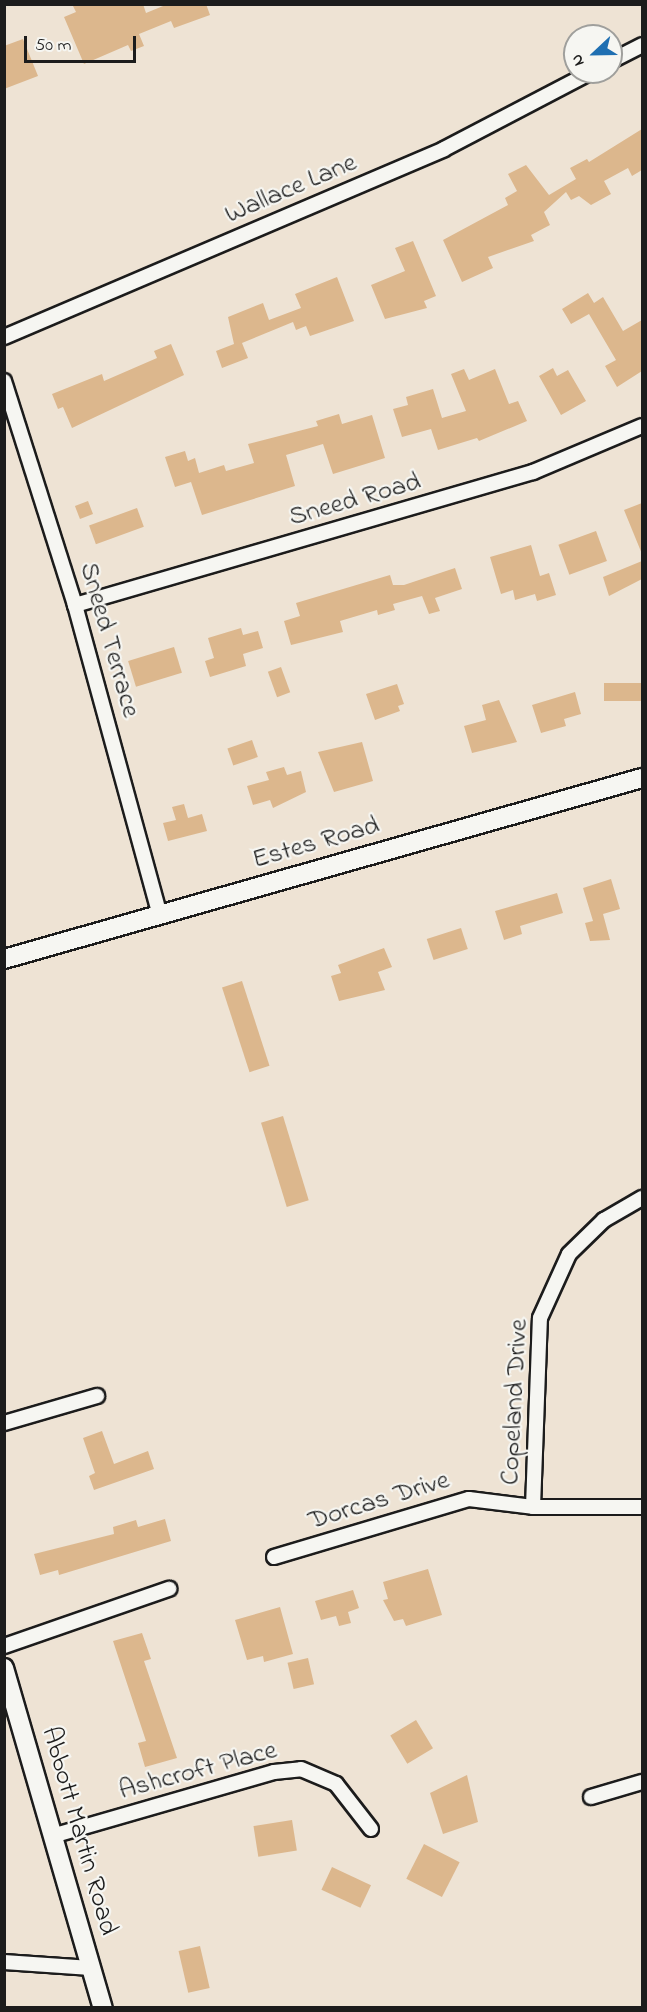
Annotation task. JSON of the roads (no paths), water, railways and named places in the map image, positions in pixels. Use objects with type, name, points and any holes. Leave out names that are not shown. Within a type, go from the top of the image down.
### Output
[{"type":"main road","name":"Estes Road","points":[[4,959],[642,778]]},
{"type":"main road","name":"Abbott Martin Road","points":[[4,1668],[103,2007]]},
{"type":"street","points":[[623,55],[642,45]]},
{"type":"street","name":"Wallace Lane","points":[[4,337],[444,149],[568,84]]},
{"type":"street","name":"Sneed Terrace","points":[[4,381],[75,605],[160,915]]},
{"type":"street","name":"Sneed Road","points":[[75,605],[533,472],[642,426]]},
{"type":"street","name":"Copeland Drive","points":[[533,1507],[540,1318],[569,1254],[604,1220],[642,1198]]},
{"type":"street","points":[[4,1423],[97,1396]]},
{"type":"street","name":"Dorcas Drive","points":[[274,1557],[469,1499],[533,1507],[642,1507]]},
{"type":"street","points":[[4,1646],[169,1589]]},
{"type":"street","name":"Ashcroft Place","points":[[52,1836],[274,1772],[301,1769],[336,1784],[371,1828]]},
{"type":"street","points":[[591,1797],[642,1782]]},
{"type":"street","points":[[4,1962],[90,1968]]}]
